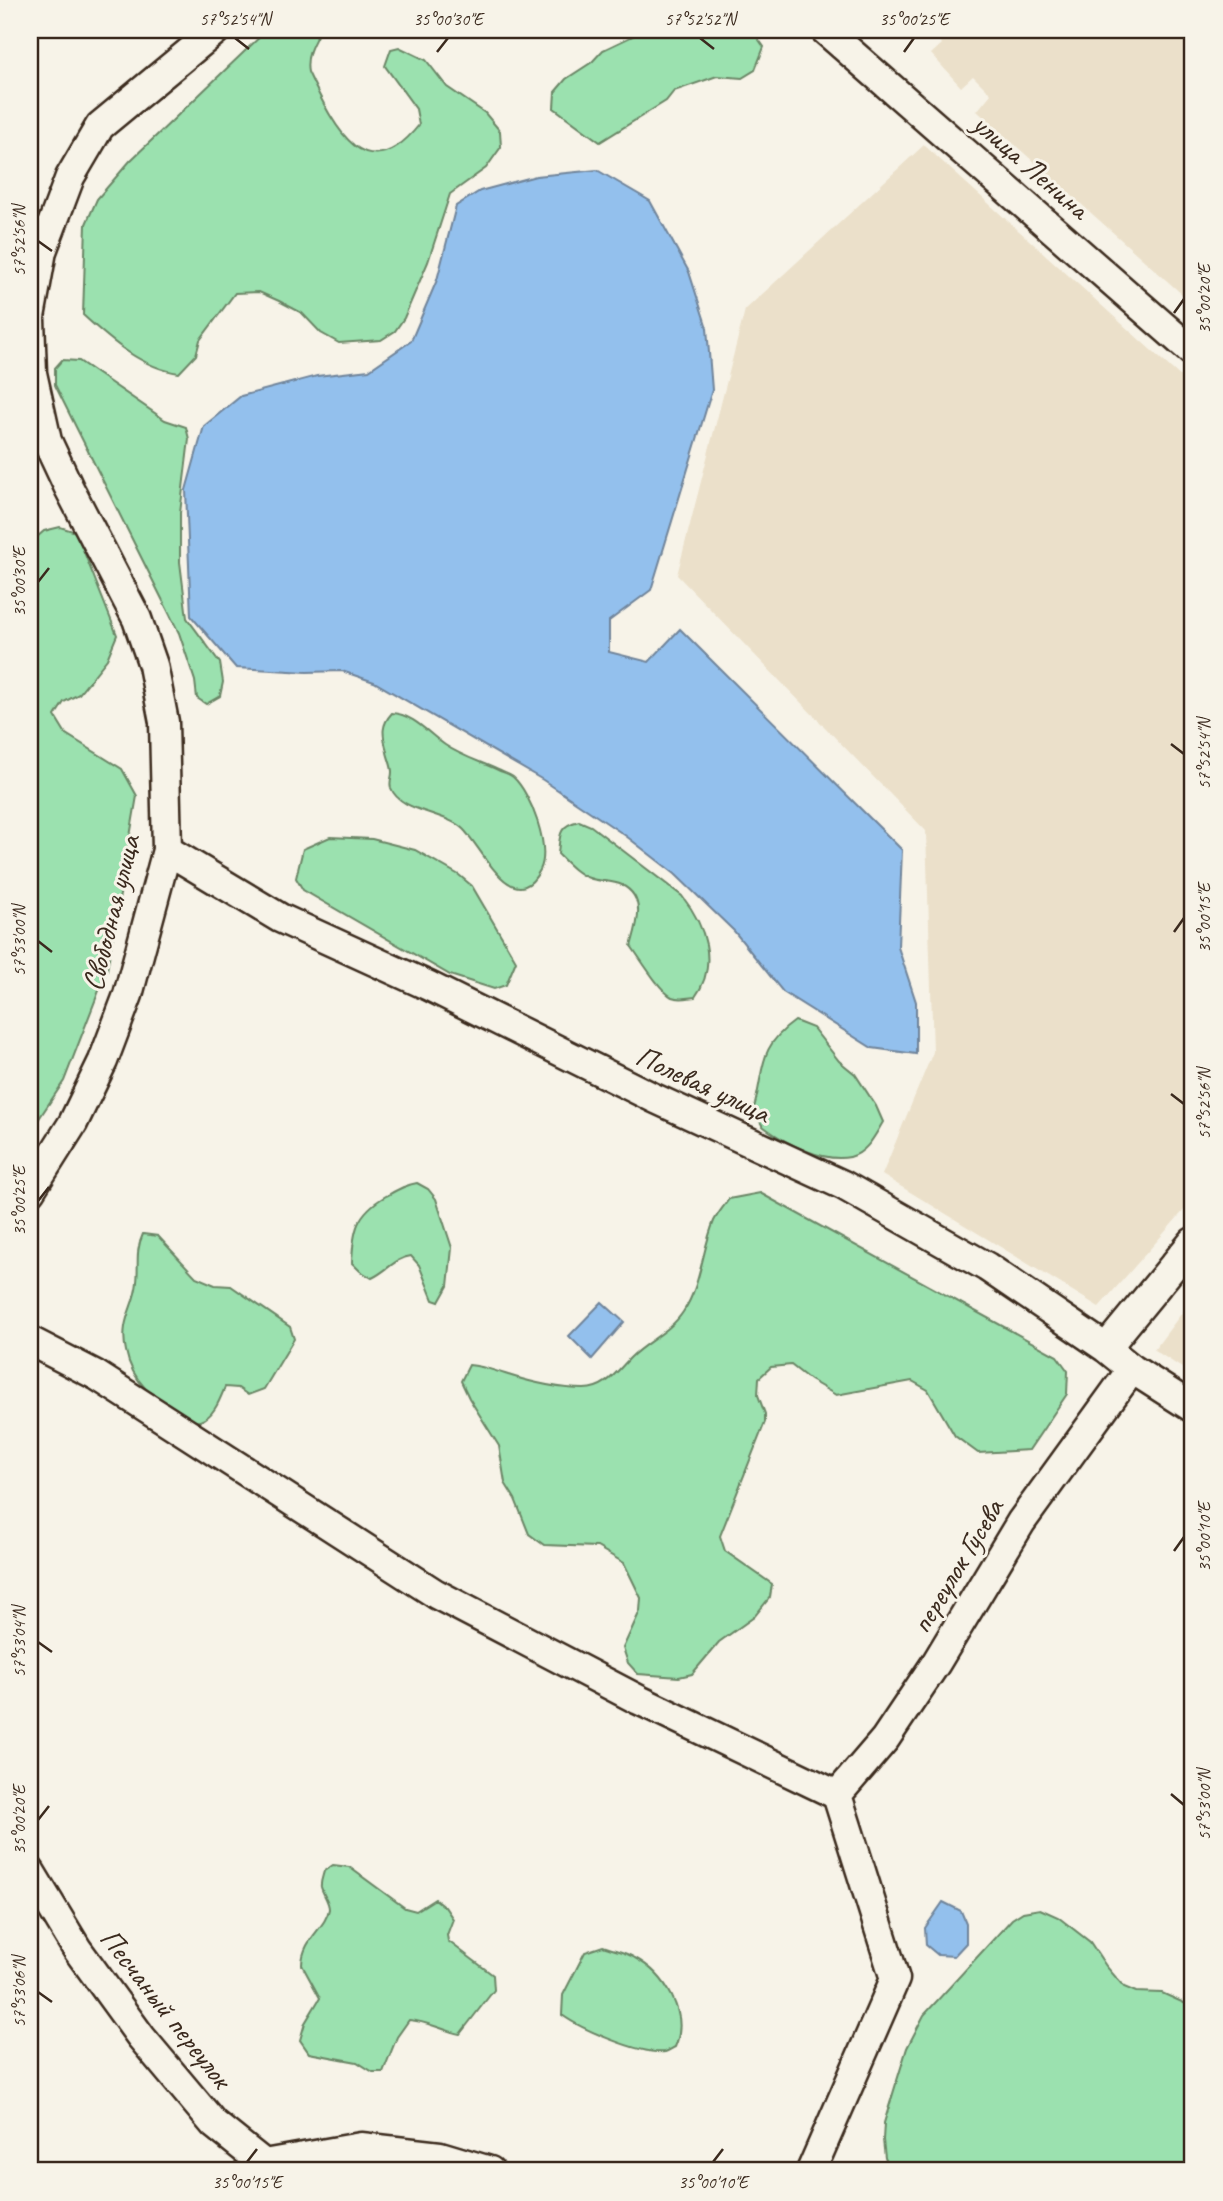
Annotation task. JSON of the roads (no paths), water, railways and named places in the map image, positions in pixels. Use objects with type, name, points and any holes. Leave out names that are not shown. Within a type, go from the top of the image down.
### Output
[{"type":"street","name":"Свободная улица","points":[[30,1191],[73,1123],[103,1061],[128,995],[167,850],[164,722],[153,665],[137,619],[47,440],[32,373],[30,318],[43,251],[70,177],[100,126],[216,30]]},
{"type":"street","name":"улица Ленина","points":[[825,30],[1193,352]]},
{"type":"street","name":"Полевая улица","points":[[167,850],[279,918],[429,986],[654,1098],[843,1185],[987,1267],[1106,1348],[1132,1369],[1193,1408]]},
{"type":"street","points":[[1106,1348],[1193,1241]]},
{"type":"street","points":[[30,1341],[96,1376],[436,1594],[639,1700],[837,1795],[895,1979],[811,2171]]},
{"type":"street","name":"переулок Гусева","points":[[837,1795],[885,1739],[936,1663],[1021,1522],[1132,1369]]},
{"type":"street","name":"Песчаный переулок","points":[[30,1871],[76,1948],[141,2037],[214,2124],[263,2167]]},
{"type":"street","points":[[263,2167],[362,2147],[440,2156],[491,2171]]},
{"type":"water","points":[[597,170],[650,201],[689,272],[707,328],[712,390],[651,590],[609,621],[609,652],[649,662],[680,629],[902,850],[898,947],[916,1002],[916,1054],[872,1048],[783,992],[734,931],[675,874],[626,836],[543,780],[374,682],[342,671],[236,668],[191,616],[186,490],[204,426],[241,396],[317,376],[369,370],[411,341],[437,280],[456,206],[480,191],[536,176]]},
{"type":"water","points":[[602,1302],[624,1322],[592,1359],[569,1336]]},
{"type":"water","points":[[943,1902],[961,1911],[966,1923],[966,1943],[954,1956],[938,1955],[926,1945],[925,1928]]}]
